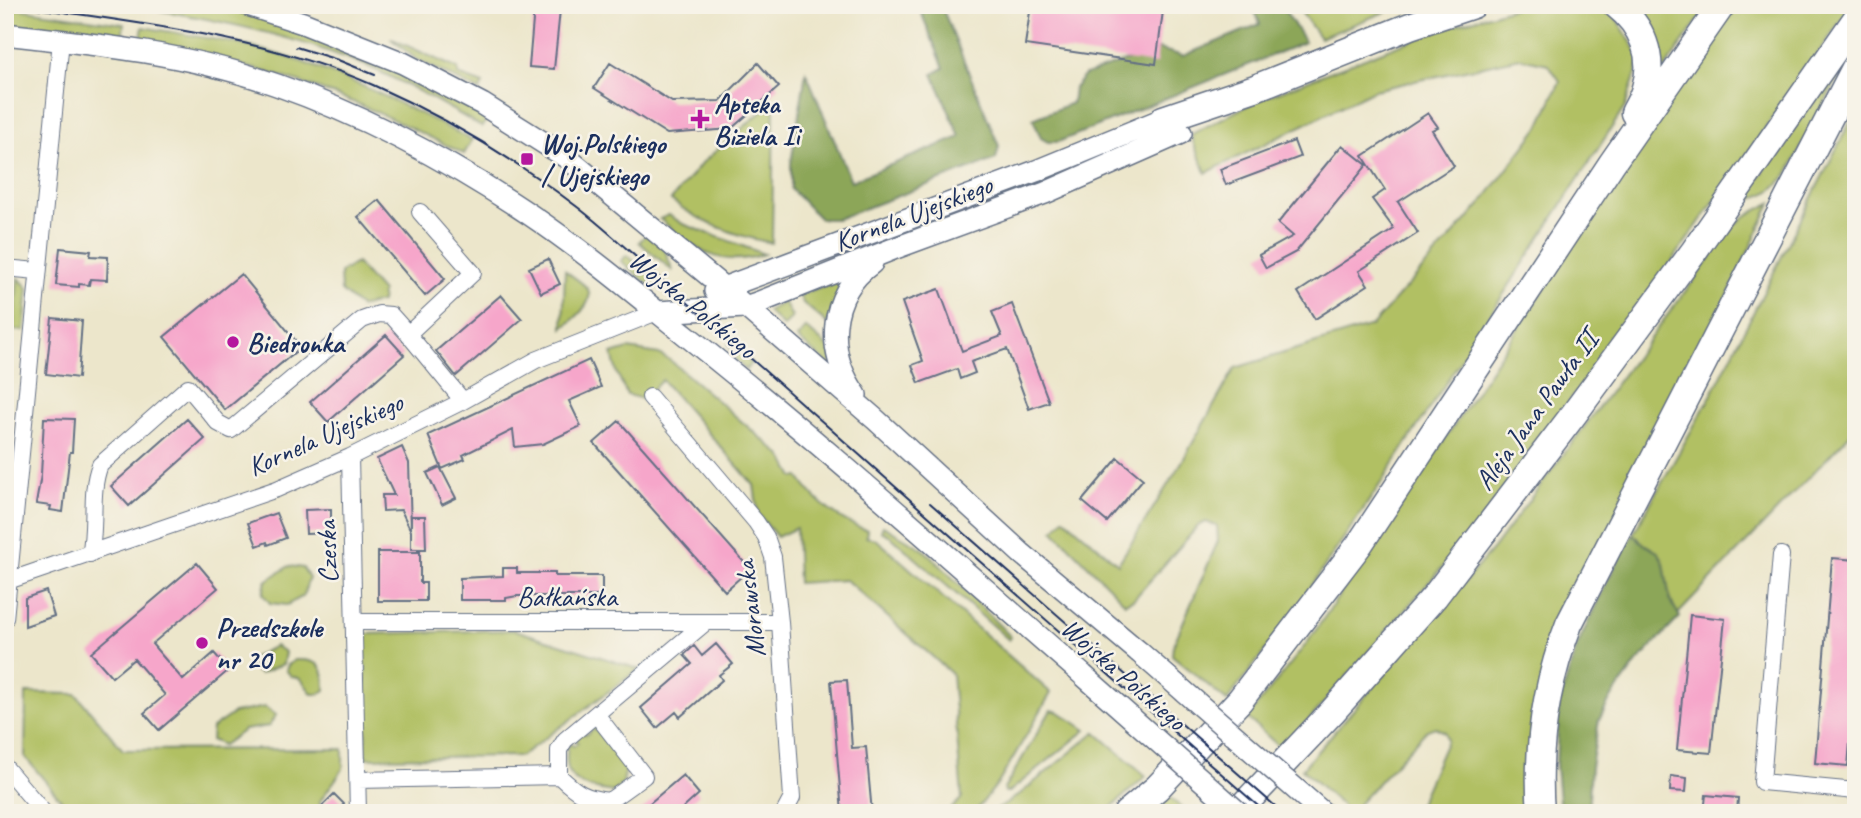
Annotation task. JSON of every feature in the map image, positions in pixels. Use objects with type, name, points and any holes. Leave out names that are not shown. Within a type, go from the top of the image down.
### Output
[{"type":"main road","points":[[1172,126],[1255,88],[1410,26],[1473,5]]},
{"type":"main road","points":[[1612,163],[1645,90],[1648,75],[1648,55],[1642,37],[1633,22],[1616,5]]},
{"type":"main road","points":[[1127,813],[1157,788],[1240,700],[1359,545],[1612,163],[1722,5]]},
{"type":"main road","name":"Aleja Jana Pawła II","points":[[1237,813],[1387,652],[1474,547],[1693,251],[1856,19]]},
{"type":"main road","points":[[1541,813],[1540,741],[1545,704],[1557,656],[1569,624],[1856,66]]},
{"type":"street","name":"Wojska Polskiego","points":[[248,5],[303,23],[423,73],[482,104],[585,171],[875,419],[1021,553],[1323,813]]},
{"type":"street","name":"Wojska Polskiego","points":[[5,34],[116,47],[230,71],[274,84],[399,138],[528,214],[601,266],[748,385],[1083,675],[1237,813]]},
{"type":"street","points":[[5,619],[13,475],[61,40]]},
{"type":"street","name":"Kornela Ujejskiego","points":[[8,582],[277,489],[350,457],[463,401],[536,360],[657,312],[1036,171],[1172,126]]},
{"type":"street","name":"Kornela Ujejskiego","points":[[657,312],[745,307],[893,248],[1045,193],[1172,126]]},
{"type":"street","points":[[408,334],[472,273],[419,212]]},
{"type":"street","points":[[875,419],[846,379],[836,350],[835,327],[840,303],[855,278],[893,248]]},
{"type":"street","points":[[5,268],[37,271]]},
{"type":"street","points":[[90,554],[94,535],[95,477],[100,465],[188,387],[218,424],[231,430],[362,320],[379,314],[391,315],[463,401]]},
{"type":"street","name":"Morawska","points":[[650,397],[756,522],[766,537],[773,557],[792,798],[784,813]]},
{"type":"street","name":"Czeska","points":[[350,457],[358,813]]},
{"type":"street","points":[[1780,555],[1762,782],[1856,791]]},
{"type":"street","name":"Bałkańska","points":[[355,622],[780,622]]},
{"type":"street","points":[[559,776],[559,750],[565,740],[706,622]]},
{"type":"street","points":[[358,780],[559,776],[589,799],[609,801],[644,776],[596,714]]},
{"type":"street","points":[[5,767],[44,813]]},
{"type":"green space","points":[[146,5],[211,5],[249,14],[326,40],[404,73],[488,117],[482,127],[391,77],[310,45],[241,26],[146,8]]},
{"type":"green space","points":[[918,5],[941,5],[999,146],[996,159],[837,219],[820,219],[791,189],[791,163],[806,72],[851,181],[960,137],[933,74],[944,68]]},
{"type":"green space","points":[[1252,5],[1276,5],[1284,9],[1305,42],[1058,142],[1048,142],[1041,138],[1033,119],[1072,103],[1074,88],[1085,75],[1159,49],[1183,56],[1260,24]]},
{"type":"green space","points":[[1296,5],[1402,5],[1320,38]]},
{"type":"green space","points":[[1524,5],[1608,5],[1641,58],[1625,107],[1377,489],[1289,619],[1227,701],[1172,655],[1173,646],[1218,541],[1217,526],[1206,522],[1199,525],[1134,599],[1125,603],[1054,531],[1064,518],[1118,564],[1179,467],[1235,368],[1372,326],[1480,205],[1539,127],[1560,81],[1548,64],[1520,58],[1374,90],[1206,173],[1192,134],[1258,100],[1398,45]]},
{"type":"green space","points":[[1634,5],[1709,5],[1653,85]]},
{"type":"green space","points":[[1736,5],[1852,5],[1656,284],[1473,532],[1283,750],[1247,718],[1307,643],[1696,58]]},
{"type":"green space","points":[[5,7],[124,24],[122,39],[5,24]]},
{"type":"green space","points":[[143,27],[244,45],[304,63],[389,98],[472,140],[464,154],[322,90],[241,65],[140,42]]},
{"type":"green space","points":[[1856,35],[1856,43],[1787,175],[1772,190],[1741,205]]},
{"type":"green space","points":[[390,38],[458,69],[458,75],[483,84],[479,91],[416,59]]},
{"type":"green space","points":[[774,102],[772,243],[719,227],[671,200],[702,163]]},
{"type":"green space","points":[[1856,110],[1856,428],[1678,614],[1670,600],[1664,564],[1659,553],[1633,534],[1713,392]]},
{"type":"green space","points":[[1771,203],[1533,714],[1526,785],[1529,813],[1415,813],[1447,740],[1445,732],[1435,727],[1427,730],[1350,813],[1302,769],[1492,550],[1734,226],[1745,216]]},
{"type":"green space","points":[[669,215],[683,224],[764,254],[747,258],[719,258],[695,247],[660,219]]},
{"type":"green space","points":[[648,233],[664,248],[673,271],[639,242]]},
{"type":"green space","points":[[627,255],[662,285],[658,287],[645,282],[621,261]]},
{"type":"green space","points":[[356,263],[382,292],[381,302],[360,307],[341,291],[340,273]]},
{"type":"green space","points":[[565,270],[585,285],[589,299],[582,311],[563,328]]},
{"type":"green space","points":[[18,277],[28,288],[24,331],[13,330]]},
{"type":"green space","points":[[843,279],[828,324],[803,303],[799,295]]},
{"type":"green space","points":[[784,302],[792,317],[784,327],[767,311]]},
{"type":"green space","points":[[806,328],[829,348],[835,370],[797,338]]},
{"type":"green space","points":[[728,343],[751,363],[746,370],[736,361]]},
{"type":"green space","points":[[628,349],[659,354],[671,361],[782,456],[794,477],[799,477],[820,503],[837,516],[867,530],[866,537],[882,544],[1051,693],[999,782],[974,813],[947,813],[962,798],[952,674],[846,580],[798,583],[796,528],[777,537],[758,514],[754,485],[662,380],[643,399],[627,395],[612,354]]},
{"type":"green space","points":[[883,526],[923,549],[1011,637],[1009,640],[889,535],[881,531]]},
{"type":"green space","points":[[1633,534],[1659,553],[1664,564],[1670,600],[1680,617],[1638,661],[1611,698],[1599,720],[1591,767],[1588,813],[1560,813],[1556,766],[1559,703],[1577,646],[1606,583]]},
{"type":"green space","points":[[289,566],[303,568],[309,578],[303,596],[287,605],[270,603],[263,594],[266,581]]},
{"type":"green space","points":[[515,630],[639,669],[521,756],[366,758],[365,634]]},
{"type":"green space","points":[[275,646],[285,652],[283,664],[260,674],[250,667],[254,657]]},
{"type":"green space","points":[[295,660],[315,662],[319,665],[324,675],[325,690],[312,694],[301,679],[291,676],[286,670]]},
{"type":"green space","points":[[26,693],[76,694],[123,750],[343,749],[343,769],[320,801],[320,813],[72,813],[25,757]]},
{"type":"green space","points":[[265,707],[276,715],[269,726],[244,730],[223,745],[211,740],[212,728],[234,713]]},
{"type":"green space","points":[[1051,710],[1059,712],[1086,730],[1009,792],[1005,792],[1004,789]]},
{"type":"green space","points":[[594,728],[627,764],[623,783],[614,792],[591,788],[575,780],[567,765],[569,742],[573,746],[578,743],[574,737],[582,731],[586,735]]},
{"type":"green space","points":[[1095,732],[1146,776],[1105,813],[992,813],[1020,794]]},
{"type":"green space","points":[[1168,796],[1188,813],[1148,813]]},
{"type":"building","points":[[1031,5],[1124,5],[1163,11],[1156,64],[1025,45]]},
{"type":"building","points":[[534,8],[560,10],[554,69],[529,67]]},
{"type":"building","points":[[610,63],[672,102],[720,101],[758,63],[779,87],[731,129],[667,134],[594,88]]},
{"type":"building","points":[[1428,113],[1438,127],[1432,130],[1454,166],[1398,202],[1418,233],[1359,271],[1368,285],[1315,319],[1298,292],[1394,229],[1372,199],[1385,190],[1363,156]]},
{"type":"building","points":[[1294,141],[1300,157],[1226,185],[1220,169]]},
{"type":"building","points":[[1342,145],[1367,165],[1296,252],[1266,268],[1259,255],[1293,236],[1278,223]]},
{"type":"building","points":[[379,200],[445,279],[425,296],[358,217]]},
{"type":"building","points":[[60,248],[91,251],[90,256],[108,257],[107,280],[90,279],[89,285],[79,284],[79,287],[56,285]]},
{"type":"building","points":[[548,259],[560,284],[541,293],[529,268]]},
{"type":"building","name":"Biedronka","points":[[241,274],[301,347],[225,410],[164,337]]},
{"type":"building","points":[[939,289],[962,351],[1002,336],[992,312],[1012,304],[1049,402],[1029,409],[1007,349],[971,362],[975,373],[960,379],[957,369],[919,383],[912,365],[923,361],[902,302]]},
{"type":"building","points":[[501,295],[522,319],[456,376],[436,351]]},
{"type":"building","points":[[52,318],[82,321],[78,378],[46,374]]},
{"type":"building","points":[[386,335],[404,355],[328,422],[310,402]]},
{"type":"building","points":[[589,360],[601,387],[569,401],[581,426],[543,444],[515,447],[513,430],[463,455],[465,459],[442,469],[428,435]]},
{"type":"building","points":[[44,418],[74,419],[63,512],[50,510],[51,506],[36,504],[41,475]]},
{"type":"building","points":[[187,419],[205,439],[129,506],[111,486]]},
{"type":"building","points":[[619,421],[750,569],[725,591],[594,443]]},
{"type":"building","points":[[402,447],[409,463],[411,529],[411,516],[425,516],[426,549],[411,549],[411,531],[401,510],[383,511],[382,495],[394,495],[377,459]]},
{"type":"building","points":[[1118,458],[1143,479],[1107,522],[1082,501]]},
{"type":"building","points":[[440,467],[456,498],[442,505],[427,473]]},
{"type":"building","points":[[331,509],[331,533],[306,534],[305,510]]},
{"type":"building","points":[[276,513],[286,538],[257,546],[248,523]]},
{"type":"building","points":[[378,552],[420,552],[420,583],[426,583],[426,601],[378,601]]},
{"type":"building","points":[[1832,558],[1856,560],[1856,671],[1848,766],[1815,763]]},
{"type":"building","points":[[197,563],[218,588],[152,644],[183,680],[214,653],[229,670],[159,730],[144,713],[165,695],[134,659],[112,677],[91,653]]},
{"type":"building","points":[[503,568],[517,568],[517,573],[602,576],[602,596],[517,596],[506,600],[460,600],[460,578],[503,576]]},
{"type":"building","points":[[46,591],[54,616],[25,626],[25,598]]},
{"type":"building","points":[[1690,615],[1725,619],[1711,753],[1677,750]]},
{"type":"building","points":[[716,644],[733,664],[719,675],[722,680],[680,717],[676,712],[657,728],[641,708],[692,664],[684,655],[694,646],[702,656]]},
{"type":"building","points":[[847,680],[852,748],[866,747],[872,813],[842,813],[831,681]]},
{"type":"building","points":[[683,775],[699,794],[678,813],[638,813]]},
{"type":"building","points":[[1671,776],[1687,778],[1686,792],[1670,791]]},
{"type":"building","points":[[334,794],[344,804],[336,813],[329,813],[322,806]]},
{"type":"building","points":[[1706,795],[1738,798],[1737,813],[1704,813]]},
{"type":"tram line","points":[[15,5],[197,33],[286,54],[330,68],[400,97],[503,155],[552,188],[612,235],[1266,813]]},
{"type":"tram line","points":[[296,47],[375,75]]},
{"type":"tram line","points":[[930,503],[1283,813]]},
{"type":"place","name":"Apteka Biziela Ii","points":[[700,119]]},
{"type":"place","name":"Woj.Polskiego / Ujejskiego","points":[[527,159]]},
{"type":"place","name":"Biedronka","points":[[233,342]]},
{"type":"place","name":"Przedszkole nr 20","points":[[202,643]]}]
